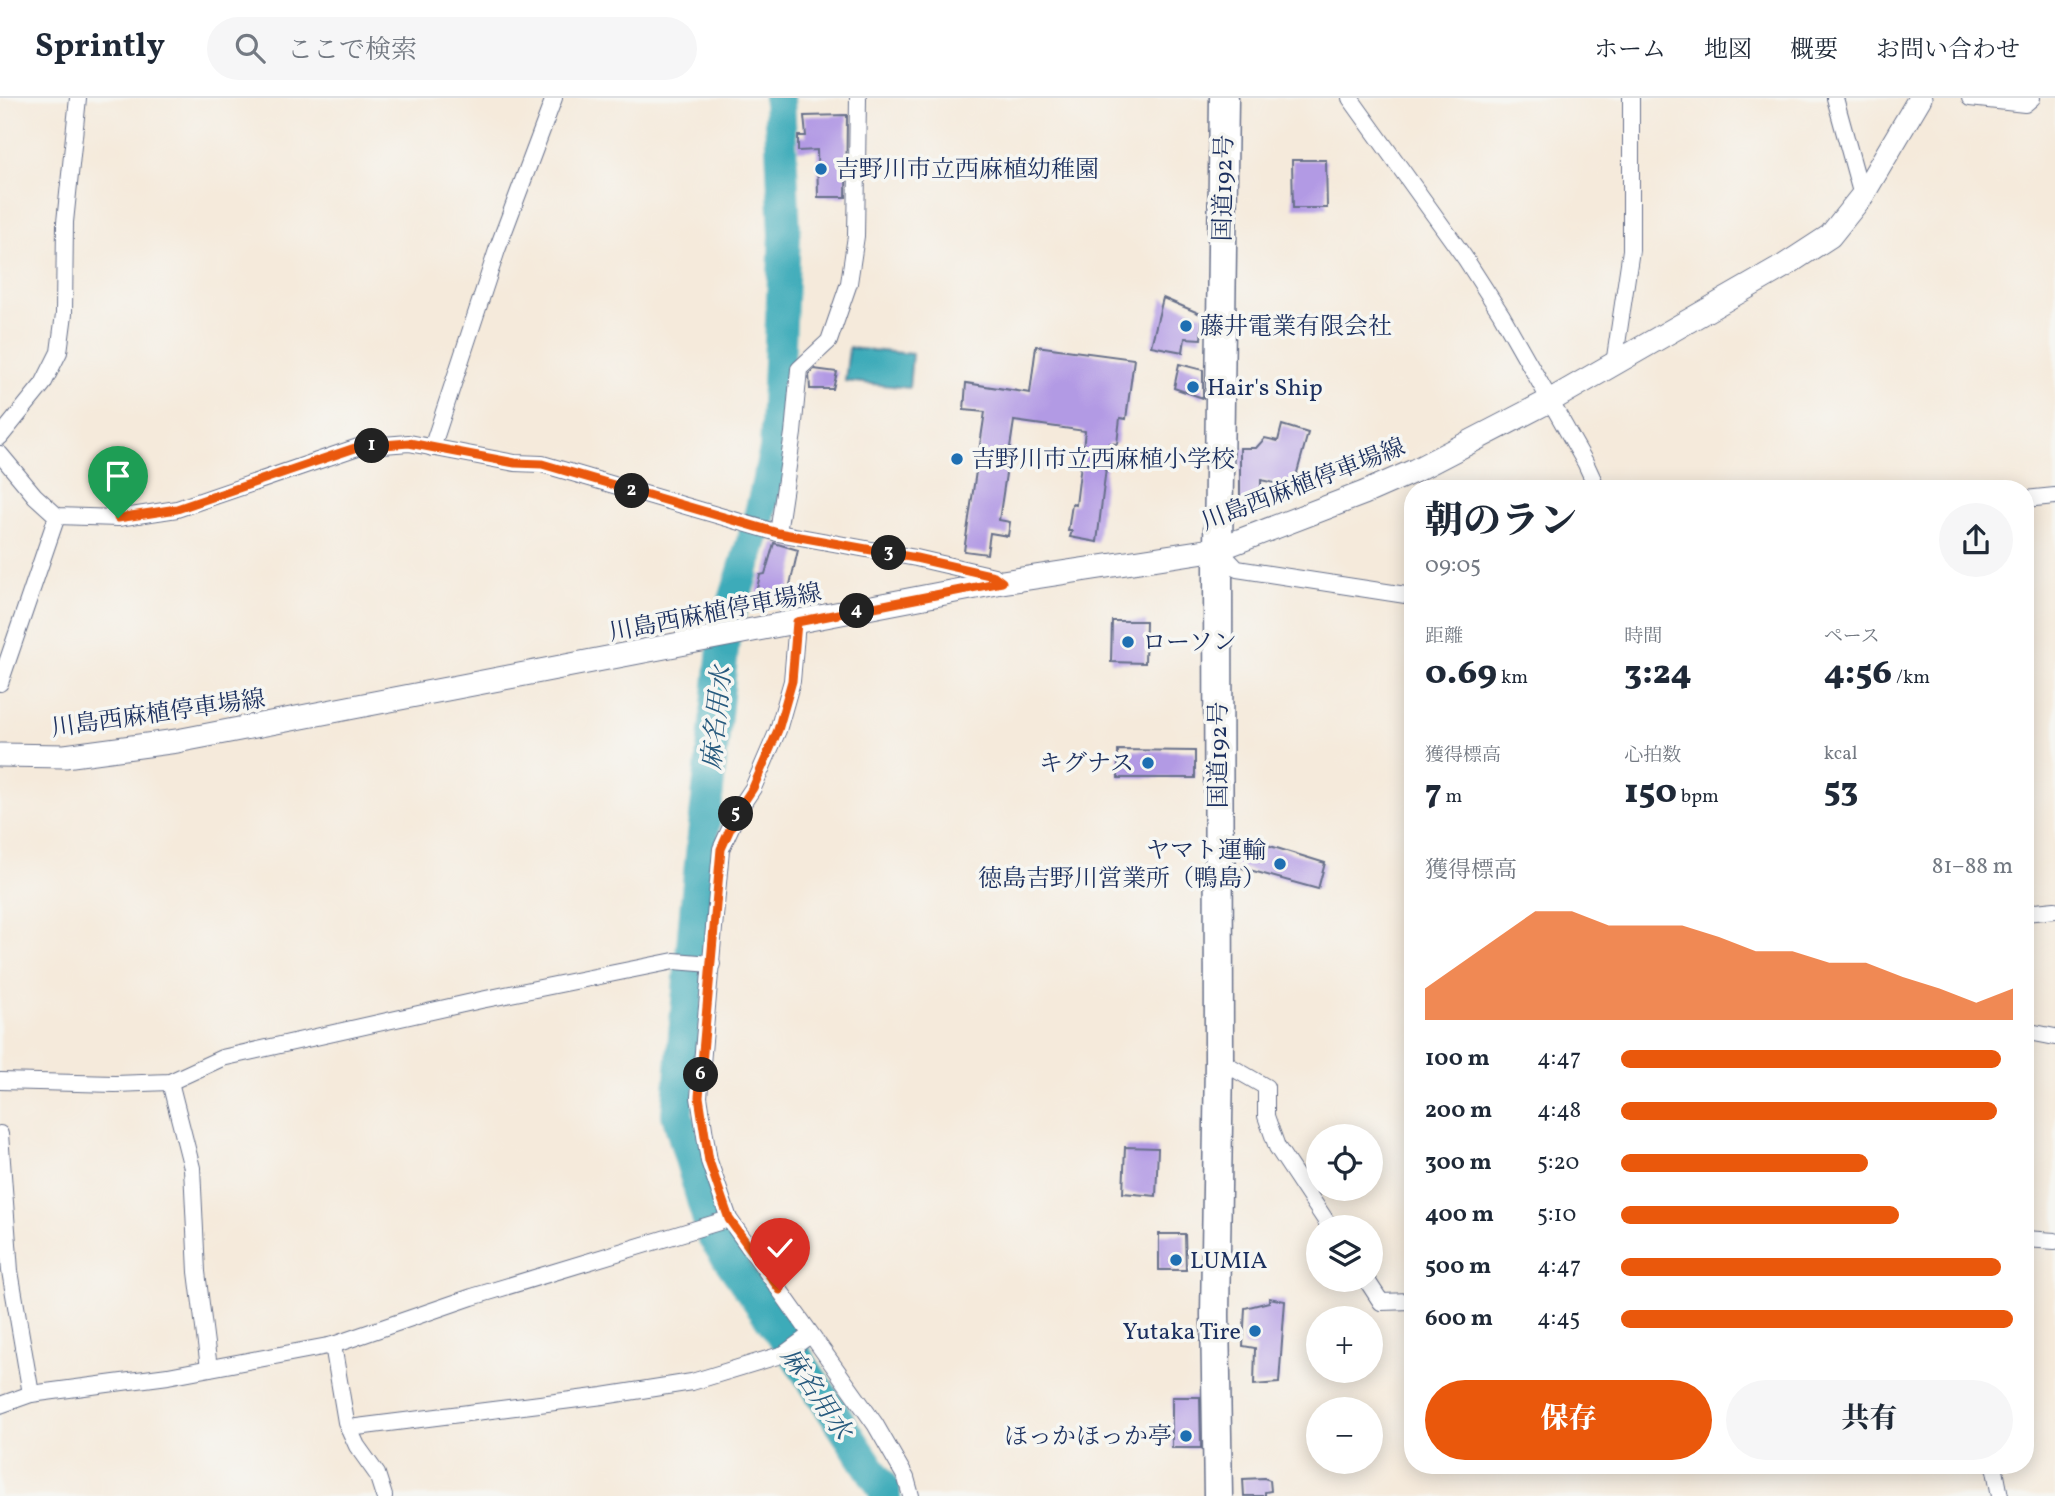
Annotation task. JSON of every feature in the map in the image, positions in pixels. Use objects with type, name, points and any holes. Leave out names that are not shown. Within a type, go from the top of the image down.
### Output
[{"type":"highway","name":"国道192号","points":[[1217,1496],[1215,1281],[1219,1060],[1218,549],[1224,98]]},
{"type":"main road","name":"川島西麻植停車場線","points":[[0,755],[65,756],[165,743],[702,642],[1002,582],[1218,549],[1414,471],[1551,400],[1784,266],[1830,236],[1862,196],[1920,98]]},
{"type":"street","points":[[0,437],[43,384],[59,352],[64,314],[65,222],[78,98]]},
{"type":"street","points":[[432,448],[497,250],[554,98]]},
{"type":"street","points":[[775,532],[793,433],[799,369],[829,341],[849,283],[856,236],[858,98]]},
{"type":"street","points":[[1350,98],[1465,258],[1501,314],[1593,480]]},
{"type":"street","points":[[1614,364],[1631,250],[1631,98]]},
{"type":"street","points":[[1835,98],[1862,196]]},
{"type":"street","points":[[1970,98],[2025,104],[2032,98]]},
{"type":"street","points":[[0,454],[35,496],[57,516],[118,518],[177,509],[358,447],[409,443],[515,463],[542,464],[775,532],[916,558],[994,576],[1002,582]]},
{"type":"street","points":[[2034,498],[2055,496]]},
{"type":"street","points":[[0,683],[57,516]]},
{"type":"street","points":[[1218,549],[1237,569],[1404,595]]},
{"type":"street","points":[[797,622],[792,681],[778,730],[753,788],[739,809],[721,849],[699,1097],[709,1161],[729,1219],[807,1337],[875,1424],[906,1478],[911,1496]]},
{"type":"street","points":[[2034,912],[2055,910]]},
{"type":"street","points":[[0,1080],[116,1084],[170,1082],[222,1058],[481,1000],[674,961],[712,964]]},
{"type":"street","points":[[2034,1033],[2055,1037]]},
{"type":"street","points":[[1219,1060],[1266,1087],[1266,1116],[1277,1147],[1322,1215]]},
{"type":"street","points":[[170,1082],[192,1168],[197,1272],[209,1368]]},
{"type":"street","points":[[0,1134],[2,1213],[31,1394]]},
{"type":"street","points":[[0,1405],[31,1394],[209,1368],[333,1345],[472,1297],[729,1219]]},
{"type":"street","points":[[2034,1240],[2055,1241]]},
{"type":"street","points":[[1374,1292],[1381,1302],[1404,1301]]},
{"type":"street","points":[[349,1428],[692,1382],[784,1354],[807,1337]]},
{"type":"street","points":[[333,1345],[346,1422],[357,1446],[377,1474],[384,1496]]},
{"type":"street","points":[[1996,1474],[2000,1496]]},
{"type":"water","points":[[849,348],[912,354],[909,388],[845,381]]},
{"type":"building","points":[[847,115],[846,197],[818,197],[817,150],[798,151],[798,136],[806,136],[804,116]]},
{"type":"building","points":[[1292,160],[1326,160],[1327,208],[1293,208]]},
{"type":"building","points":[[1163,298],[1203,315],[1201,339],[1185,338],[1183,352],[1151,346]]},
{"type":"building","points":[[1036,346],[1134,359],[1126,419],[1120,418],[1117,444],[1109,443],[1097,542],[1070,537],[1072,531],[1068,531],[1072,504],[1076,505],[1085,431],[1014,421],[999,520],[1010,522],[1008,536],[990,533],[987,554],[964,551],[985,412],[964,410],[966,383],[1030,393]]},
{"type":"building","points":[[1179,364],[1203,370],[1203,398],[1174,388]]},
{"type":"building","points":[[814,369],[837,372],[833,389],[810,389],[809,374]]},
{"type":"building","points":[[1282,425],[1308,433],[1293,487],[1261,480],[1261,501],[1240,502],[1240,448],[1256,448],[1265,438],[1278,441]]},
{"type":"building","points":[[774,543],[798,550],[787,598],[756,593],[760,575],[765,574]]},
{"type":"building","name":"ローソン","points":[[1112,621],[1146,621],[1145,663],[1111,662]]},
{"type":"building","points":[[1118,750],[1195,751],[1195,778],[1118,778]]},
{"type":"building","points":[[1241,840],[1325,863],[1318,889],[1235,866]]},
{"type":"building","points":[[1125,1147],[1158,1148],[1156,1196],[1123,1193]]},
{"type":"building","points":[[1159,1234],[1185,1234],[1186,1270],[1159,1270]]},
{"type":"building","points":[[1269,1298],[1285,1301],[1279,1383],[1254,1385],[1255,1348],[1243,1346],[1245,1308],[1269,1302]]},
{"type":"building","points":[[1172,1397],[1200,1397],[1201,1448],[1172,1448]]},
{"type":"building","points":[[1243,1479],[1270,1480],[1271,1491],[1265,1492],[1265,1496],[1244,1496]]},
{"type":"waterway","name":"麻名用水","points":[[779,98],[785,235],[775,450],[757,526],[725,630],[677,1114],[713,1237],[787,1342],[885,1491],[885,1496]]},
{"type":"place","name":"吉野川市立西麻植幼稚園","points":[[821,169]]},
{"type":"place","name":"藤井電業有限会社","points":[[1186,326]]},
{"type":"place","name":"Hair's Ship","points":[[1193,387]]},
{"type":"place","name":"吉野川市立西麻植小学校","points":[[957,459]]},
{"type":"place","name":"ローソン","points":[[1128,642]]},
{"type":"place","name":"キグナス","points":[[1148,763]]},
{"type":"place","name":"ヤマト運輸 徳島吉野川営業所（鴨島）","points":[[1280,864]]},
{"type":"place","name":"LUMIA","points":[[1176,1260]]},
{"type":"place","name":"Yutaka Tire","points":[[1255,1331]]},
{"type":"place","name":"ほっかほっか亭","points":[[1186,1436]]},
{"type":"route","points":[[118,518],[177,509],[358,447],[409,443],[515,463],[542,464],[778,533],[916,558],[994,576],[1002,582],[797,622],[792,681],[778,730],[753,788],[739,809],[721,849],[699,1097],[709,1161],[729,1219],[780,1290]]}]
